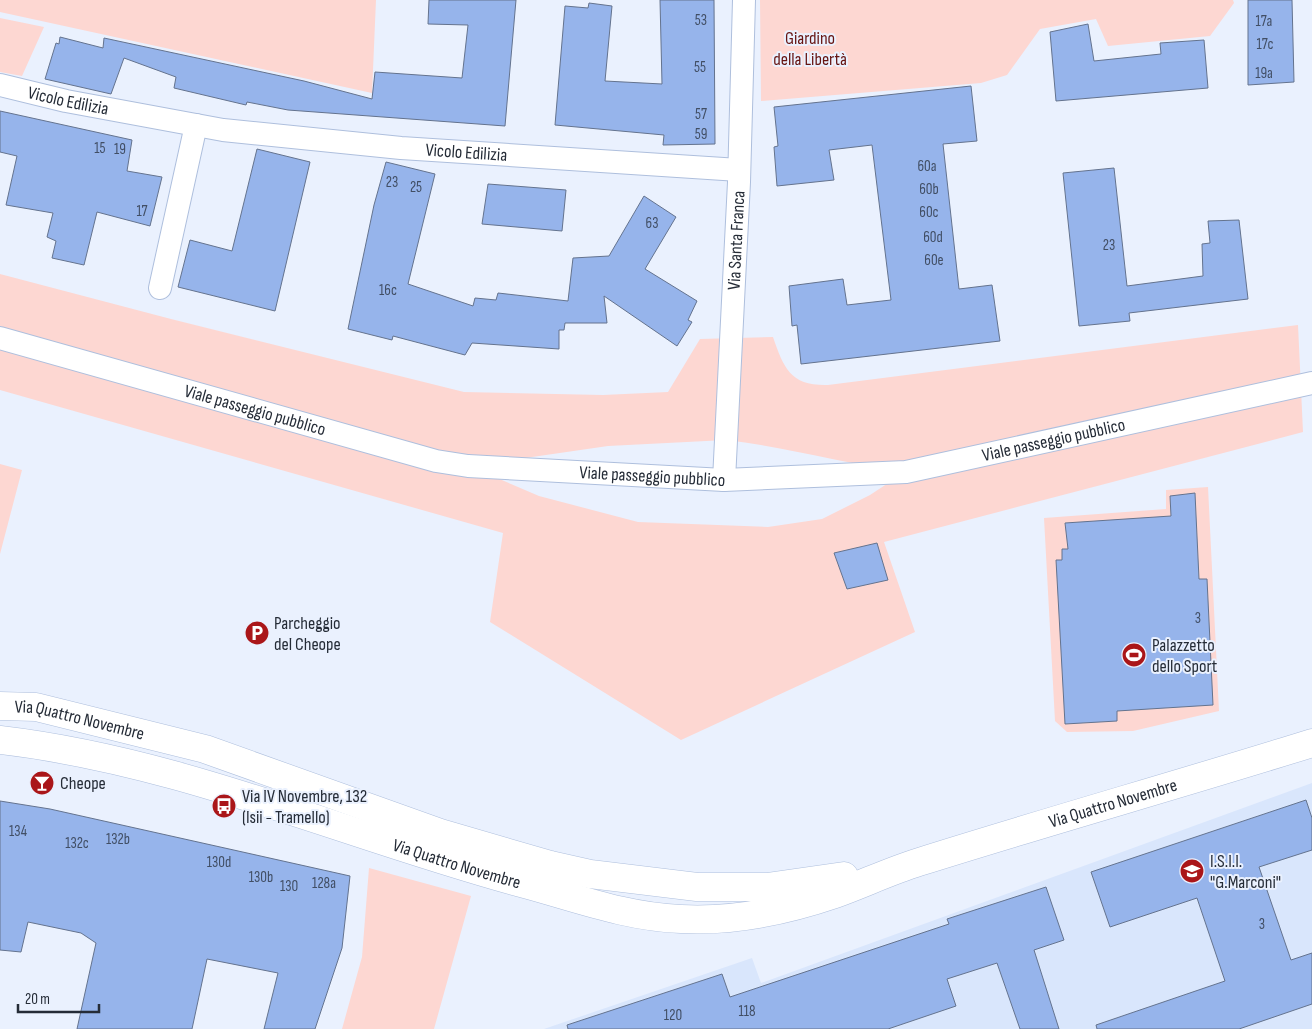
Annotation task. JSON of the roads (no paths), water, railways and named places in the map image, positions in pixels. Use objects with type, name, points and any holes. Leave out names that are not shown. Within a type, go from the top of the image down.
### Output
[{"type":"main road","name":"Via Quattro Novembre","points":[[0,706],[36,707],[205,749],[341,799],[474,844],[550,865],[620,879],[697,888],[766,887],[798,884],[914,864]]},
{"type":"main road","points":[[39,745],[79,734],[157,750],[178,742]]},
{"type":"main road","name":"Via Quattro Novembre","points":[[0,740],[39,745],[170,773],[298,811],[488,874],[633,914],[706,920],[757,915],[792,906],[833,894],[914,864],[1312,743]]},
{"type":"main road","points":[[341,799],[355,818],[409,837],[428,854]]},
{"type":"main road","points":[[488,874],[511,867],[576,884],[635,894],[661,896],[697,888]]},
{"type":"street","name":"Via Santa Franca","points":[[724,480],[730,323],[739,170],[744,0]]},
{"type":"street","name":"Vicolo Edilizia","points":[[0,85],[66,101],[222,130],[400,148],[739,170]]},
{"type":"street","points":[[160,288],[196,125]]},
{"type":"street","name":"Viale passeggio pubblico","points":[[0,338],[436,461],[468,466],[724,480],[906,472],[1312,383]]},
{"type":"place","name":"Parcheggio del Cheope","points":[[257,633]]},
{"type":"place","name":"Palazzetto dello Sport","points":[[1134,655]]},
{"type":"place","name":"Cheope","points":[[42,783]]},
{"type":"place","name":"Via IV Novembre, 132 (Isii - Tramello)","points":[[224,806]]},
{"type":"place","name":"I.S.I.I. \"G.Marconi\"","points":[[1192,871]]},
{"type":"park label","name":"Giardino della Libertà","points":[[810,48]]}]
